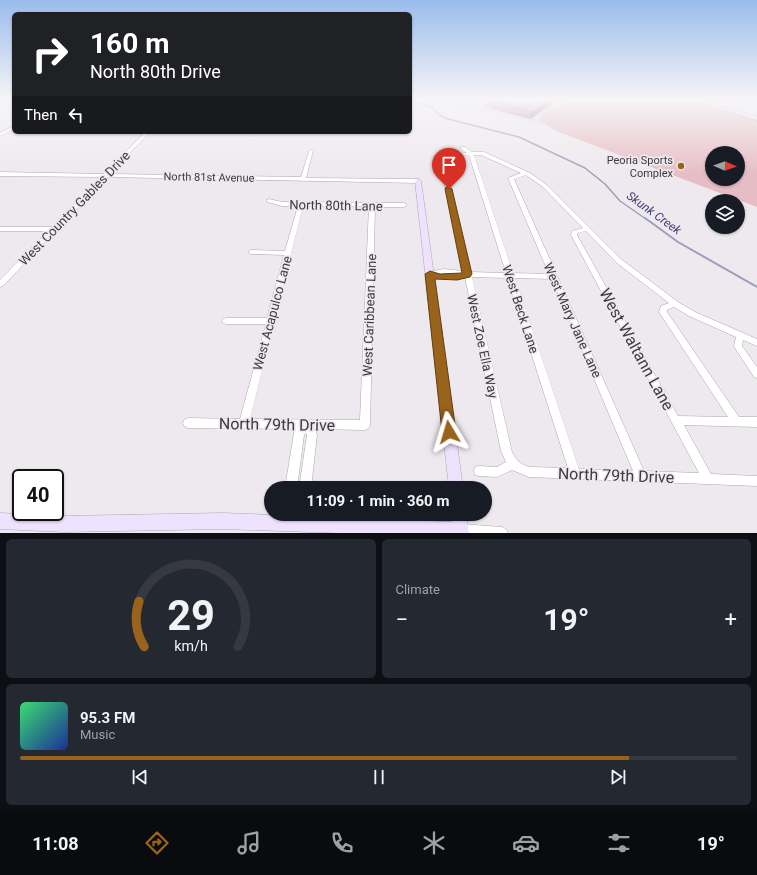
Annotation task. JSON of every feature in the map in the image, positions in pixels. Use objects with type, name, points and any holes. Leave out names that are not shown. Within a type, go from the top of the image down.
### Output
[{"type":"street","points":[[0,135],[12,128]]},
{"type":"street","points":[[6,131],[12,131]]},
{"type":"street","name":"West Country Gables Drive","points":[[0,284],[146,134]]},
{"type":"street","points":[[303,179],[310,151]]},
{"type":"street","points":[[466,151],[485,154],[526,172],[545,186],[619,261],[675,304],[692,314],[757,343]]},
{"type":"street","name":"West Zoe Ella Way","points":[[466,151],[443,156],[443,162],[506,451],[512,464]]},
{"type":"street","name":"West Beck Lane","points":[[466,151],[510,276],[575,474]]},
{"type":"street","name":"West Mary Jane Lane","points":[[526,172],[511,178],[641,476]]},
{"type":"street","name":"North 81st Avenue","points":[[0,174],[418,181]]},
{"type":"street","points":[[418,181],[455,481]]},
{"type":"street","name":"North 80th Lane","points":[[269,201],[282,204],[404,205]]},
{"type":"street","name":"West Acapulco Lane","points":[[244,423],[301,204]]},
{"type":"street","name":"West Caribbean Lane","points":[[365,425],[372,205]]},
{"type":"street","points":[[0,229],[53,229]]},
{"type":"street","name":"West Waltann Lane","points":[[588,229],[576,230],[574,235],[708,479]]},
{"type":"street","points":[[251,252],[288,252]]},
{"type":"street","points":[[430,274],[440,277],[457,277],[467,274],[554,277]]},
{"type":"street","points":[[675,304],[664,308],[663,312],[736,421]]},
{"type":"street","points":[[226,321],[270,321]]},
{"type":"street","points":[[740,336],[738,346],[757,374]]},
{"type":"street","points":[[675,420],[757,422]]},
{"type":"street","name":"North 79th Drive","points":[[188,423],[365,425]]},
{"type":"street","points":[[292,481],[299,433],[307,424],[312,435],[306,481]]},
{"type":"street","points":[[479,471],[496,472],[512,464]]},
{"type":"street","name":"North 79th Drive","points":[[512,464],[520,470],[529,472],[757,482]]},
{"type":"street","points":[[0,521],[61,528],[264,519]]},
{"type":"street","points":[[330,521],[461,532],[502,533]]},
{"type":"street","points":[[460,521],[461,532]]},
{"type":"shaded area","points":[[547,125],[757,125],[757,207],[745,202],[745,194],[723,194],[556,131]]},
{"type":"waterway","name":"Skunk Creek","points":[[471,125],[519,137],[585,168],[605,184],[620,201],[646,219]]},
{"type":"waterway","name":"Skunk Creek","points":[[645,218],[678,242],[757,287]]},
{"type":"place","name":"Peoria Sports Complex","points":[[681,166]]},
{"type":"route","points":[[449,189],[467,274],[459,277],[440,277],[430,274],[449,432]]}]
